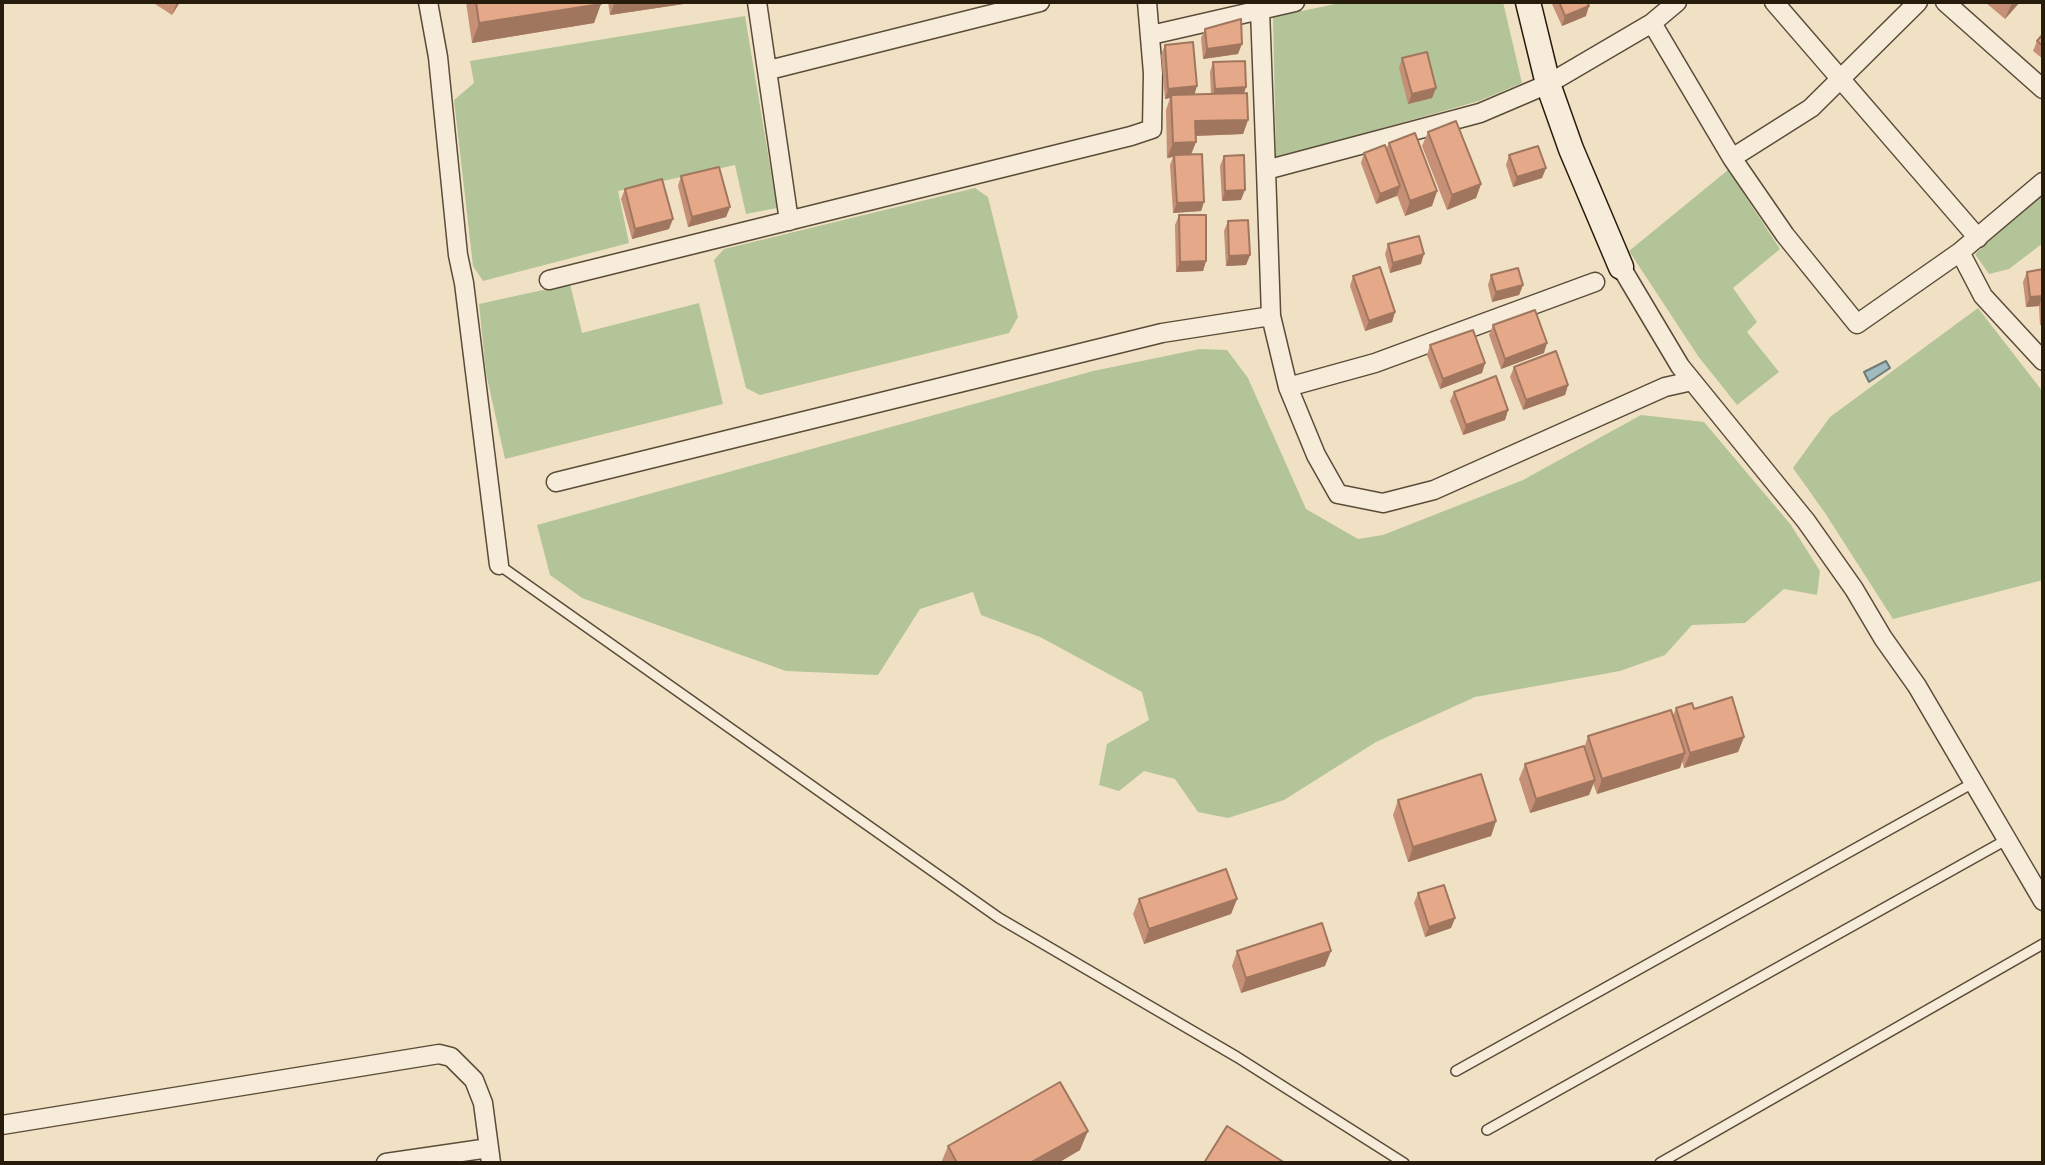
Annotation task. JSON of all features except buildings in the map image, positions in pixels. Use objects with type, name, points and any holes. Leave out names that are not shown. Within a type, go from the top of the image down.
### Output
[{"type":"street","points":[[428,2],[438,57],[458,255],[499,565]]},
{"type":"street","points":[[757,2],[789,221]]},
{"type":"street","points":[[769,70],[1040,2]]},
{"type":"street","points":[[549,280],[1152,129],[1151,35],[1147,2]]},
{"type":"street","points":[[1151,35],[1295,2]]},
{"type":"street","points":[[1528,2],[1548,84],[1571,149],[1621,267],[1680,366],[1806,521],[1854,589],[1917,686],[2043,901]]},
{"type":"street","points":[[1266,170],[1480,113],[1548,84],[1652,23],[1677,2]]},
{"type":"street","points":[[1774,2],[1978,238]]},
{"type":"street","points":[[1732,158],[1811,108],[1918,2]]},
{"type":"street","points":[[1945,2],[2043,89]]},
{"type":"street","points":[[1260,10],[1271,316],[1288,387],[1316,455],[1338,494],[1383,503],[1434,490],[1665,387],[1692,381]]},
{"type":"street","points":[[1652,23],[1732,158],[1785,235],[1857,324],[1960,252],[2043,182]]},
{"type":"street","points":[[1960,252],[1983,296],[2043,361]]},
{"type":"street","points":[[1288,387],[1375,363],[1595,282]]},
{"type":"street","points":[[556,482],[1162,333],[1271,316]]},
{"type":"street","points":[[2,1125],[439,1054],[451,1057],[474,1080],[483,1103],[490,1155],[386,1163]]},
{"type":"lane","points":[[499,565],[999,918],[1237,1057],[1404,1163]]},
{"type":"lane","points":[[1456,1071],[1973,783]]},
{"type":"lane","points":[[1487,1130],[2006,840]]},
{"type":"lane","points":[[1660,1163],[2043,944]]},
{"type":"green space","points":[[1345,2],[1503,2],[1522,83],[1479,101],[1276,158],[1273,17]]},
{"type":"green space","points":[[745,16],[777,208],[746,214],[735,165],[618,191],[629,243],[483,281],[473,266],[454,100],[474,83],[470,61]]},
{"type":"green space","points":[[1728,170],[1780,249],[1733,288],[1757,322],[1747,332],[1779,372],[1737,405],[1698,356],[1629,251]]},
{"type":"green space","points":[[975,188],[988,197],[1018,317],[1009,333],[760,395],[746,388],[714,260],[724,249]]},
{"type":"green space","points":[[2043,192],[2043,243],[2009,269],[1989,274],[1975,254]]},
{"type":"green space","points":[[570,284],[582,333],[699,303],[723,404],[505,459],[486,373],[479,304]]},
{"type":"green space","points":[[1978,308],[2043,392],[2043,580],[1893,619],[1793,468],[1830,417]]},
{"type":"green space","points":[[1200,349],[1227,350],[1248,378],[1306,509],[1358,539],[1383,535],[1523,480],[1641,415],[1704,422],[1791,525],[1820,571],[1817,595],[1784,589],[1745,623],[1692,625],[1665,655],[1620,671],[1475,697],[1376,742],[1284,800],[1228,818],[1198,812],[1175,779],[1144,771],[1119,791],[1099,785],[1107,744],[1149,720],[1142,692],[1040,637],[981,615],[973,592],[920,609],[878,675],[786,671],[582,598],[550,575],[537,525],[1093,371]]},
{"type":"water","points":[[1886,361],[1890,368],[1869,382],[1864,372]]}]
